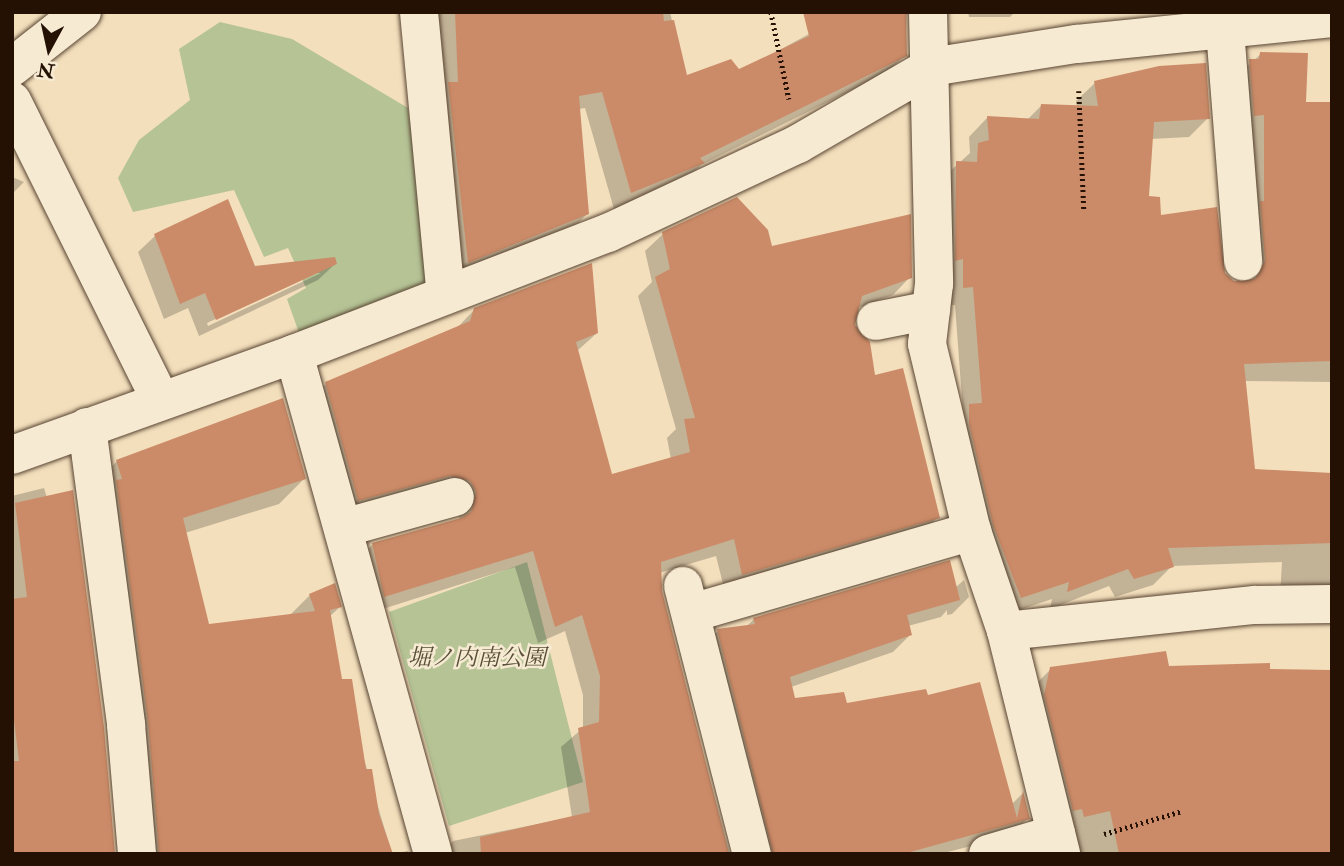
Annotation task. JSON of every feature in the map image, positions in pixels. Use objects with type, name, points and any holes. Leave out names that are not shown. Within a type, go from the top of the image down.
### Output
[{"type":"street","points":[[12,67],[82,12]]},
{"type":"street","points":[[419,12],[446,295]]},
{"type":"street","points":[[929,12],[931,310],[927,344],[972,531],[1006,631],[1059,845],[988,854]]},
{"type":"street","points":[[12,454],[295,354],[608,233],[798,144],[931,67],[1077,44],[1332,18]]},
{"type":"street","points":[[1225,30],[1243,261]]},
{"type":"street","points":[[12,101],[161,401]]},
{"type":"street","points":[[876,321],[931,310]]},
{"type":"street","points":[[295,354],[433,854]]},
{"type":"street","points":[[87,427],[137,854]]},
{"type":"street","points":[[343,528],[455,497]]},
{"type":"street","points":[[752,854],[688,600],[972,531]]},
{"type":"street","points":[[1006,631],[1255,605],[1332,604]]},
{"type":"path","points":[[771,12],[798,144]]},
{"type":"path","points":[[1077,44],[1084,211]]},
{"type":"path","points":[[1059,845],[1182,811]]},
{"type":"green space","points":[[220,22],[292,39],[408,108],[431,283],[299,333],[287,299],[306,288],[288,248],[264,257],[234,190],[133,212],[118,178],[139,140],[190,100],[179,49]]},
{"type":"green space","name":"堀ノ内南公園","points":[[527,562],[583,782],[449,826],[389,612]]},
{"type":"building","points":[[455,12],[663,12],[664,21],[674,20],[687,75],[731,59],[739,69],[809,36],[803,12],[906,12],[907,56],[700,158],[705,163],[631,193],[602,92],[579,96],[589,214],[468,263],[448,82],[458,82]]},
{"type":"building","points":[[1260,52],[1308,53],[1306,102],[1332,102],[1332,361],[1244,364],[1255,469],[1332,473],[1332,543],[1168,548],[1174,567],[1134,579],[1128,569],[1067,592],[1069,582],[1021,598],[993,525],[969,424],[969,404],[982,403],[973,287],[963,288],[963,259],[955,261],[956,161],[977,162],[978,143],[989,140],[987,116],[1039,119],[1041,104],[1098,106],[1094,81],[1159,66],[1206,63],[1210,119],[1154,122],[1149,196],[1160,197],[1161,215],[1217,207],[1225,273],[1234,281],[1255,279],[1265,260],[1260,201],[1264,201],[1264,115],[1254,116],[1249,59],[1259,59]]},
{"type":"building","points":[[737,197],[768,230],[772,246],[911,214],[912,278],[862,296],[855,325],[870,342],[875,375],[903,368],[940,518],[742,575],[734,539],[661,562],[662,591],[729,854],[481,854],[480,837],[590,812],[578,728],[599,722],[600,676],[582,615],[555,627],[533,551],[384,597],[372,543],[461,518],[471,512],[476,492],[470,481],[450,476],[358,501],[325,382],[470,321],[474,308],[592,263],[598,333],[576,342],[612,474],[690,452],[684,419],[695,418],[655,277],[670,269],[662,232]]},
{"type":"building","points":[[228,199],[255,266],[335,257],[337,264],[216,320],[205,293],[180,304],[154,234]]},
{"type":"building","points":[[283,398],[306,479],[183,518],[209,624],[315,611],[309,594],[335,583],[342,607],[330,610],[342,679],[352,679],[366,769],[372,769],[379,814],[393,854],[159,854],[148,722],[116,480],[122,479],[116,460]]},
{"type":"building","points":[[73,490],[104,727],[115,854],[12,854],[12,761],[19,761],[12,704],[12,599],[27,597],[15,503]]},
{"type":"building","points":[[950,560],[960,600],[907,615],[912,635],[790,677],[795,698],[844,692],[847,703],[926,689],[928,695],[980,682],[1017,818],[1023,791],[1030,819],[903,854],[773,854],[717,629],[755,624],[753,618]]},
{"type":"building","points":[[1166,651],[1169,666],[1270,663],[1270,669],[1332,670],[1332,854],[1119,854],[1110,811],[1084,817],[1082,809],[1073,811],[1044,695],[1050,667]]}]
